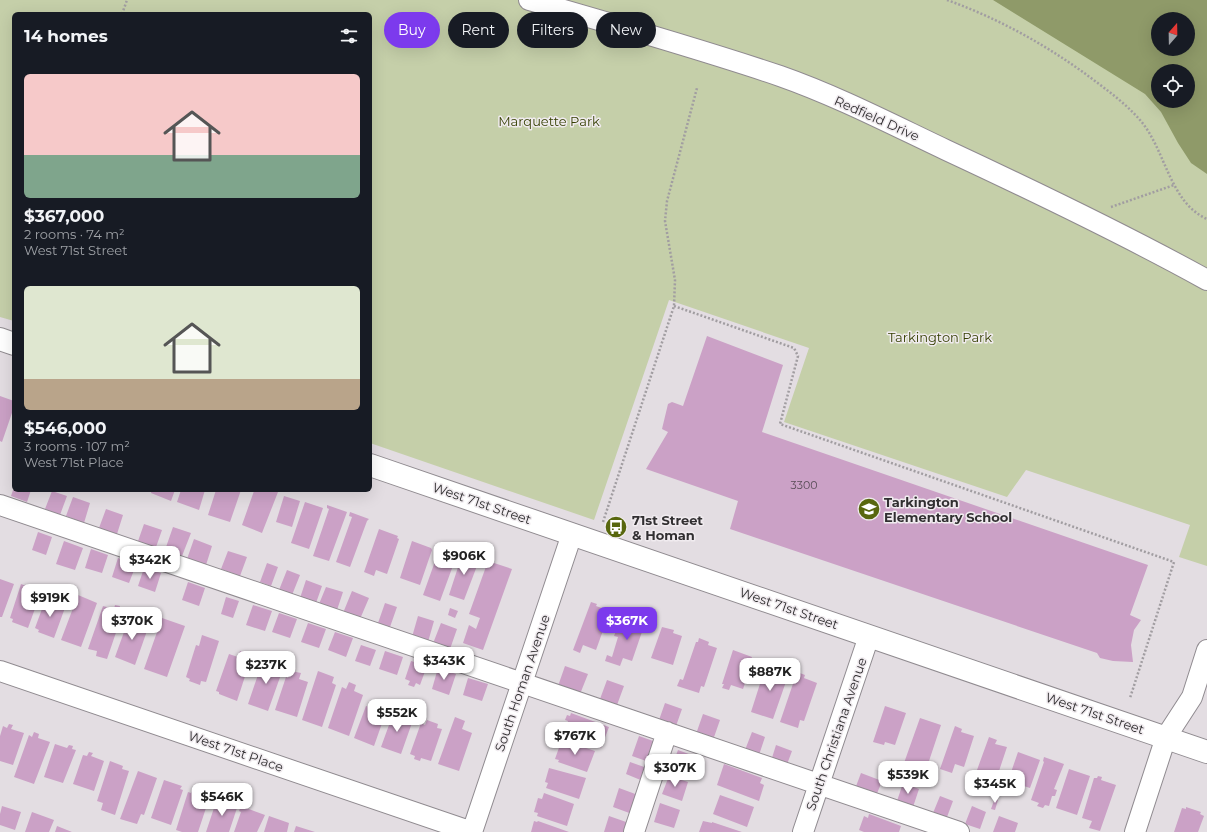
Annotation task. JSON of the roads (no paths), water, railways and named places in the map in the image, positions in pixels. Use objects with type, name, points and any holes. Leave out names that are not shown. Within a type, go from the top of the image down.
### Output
[{"type":"main road","points":[[0,339],[12,343]]},
{"type":"main road","name":"West 71st Street","points":[[372,466],[1207,752]]},
{"type":"street","name":"Redfield Drive","points":[[529,0],[625,28],[781,77],[868,113],[1084,216],[1157,252],[1207,280]]},
{"type":"street","points":[[0,504],[959,832]]},
{"type":"street","name":"South Homan Avenue","points":[[472,832],[572,534]]},
{"type":"street","name":"South Christiana Avenue","points":[[803,832],[869,636]]},
{"type":"street","points":[[1135,832],[1166,737],[1192,697],[1207,650]]},
{"type":"street","name":"West 71st Place","points":[[0,670],[472,832]]},
{"type":"street","points":[[634,832],[667,732]]},
{"type":"place","name":"Tarkington Elementary School","points":[[869,509]]},
{"type":"place","name":"71st Street & Homan","points":[[616,527]]},
{"type":"park label","name":"Marquette Park","points":[[549,121]]},
{"type":"park label","name":"Tarkington Park","points":[[940,337]]}]
